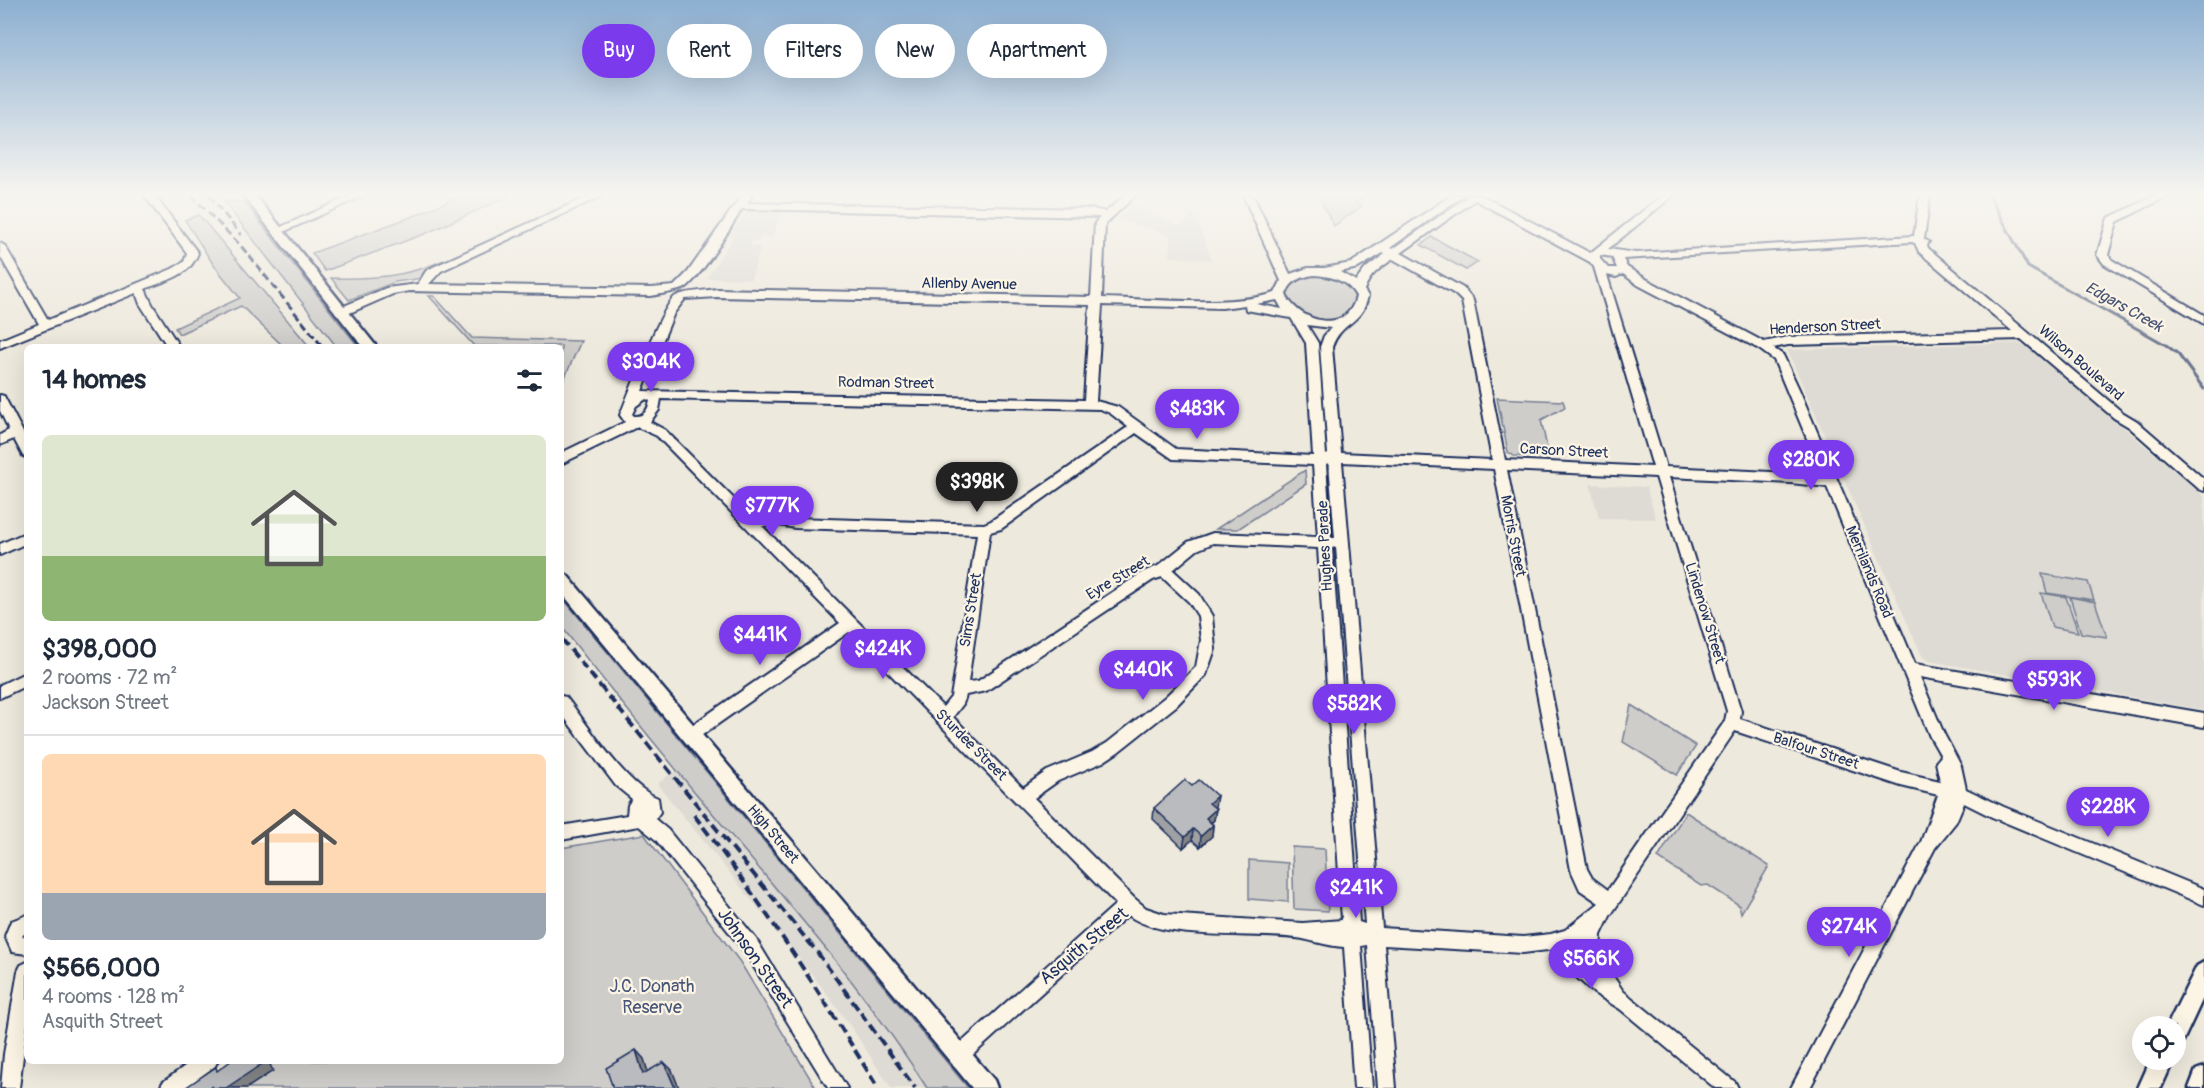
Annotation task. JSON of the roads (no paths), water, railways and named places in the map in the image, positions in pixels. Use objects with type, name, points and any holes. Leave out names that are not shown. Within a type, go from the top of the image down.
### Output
[{"type":"main road","points":[[289,246],[367,344]]},
{"type":"main road","name":"High Street","points":[[564,584],[986,1088]]},
{"type":"main road","points":[[2183,1016],[2204,973]]},
{"type":"main road","points":[[2149,1088],[2158,1070]]},
{"type":"main road","points":[[2200,1088],[2204,1078]]},
{"type":"street","points":[[0,246],[3,259],[45,326]]},
{"type":"street","points":[[0,344],[179,271],[191,262],[193,254],[187,246]]},
{"type":"street","points":[[426,287],[448,264],[488,246]]},
{"type":"street","points":[[633,416],[646,372],[669,312],[712,246]]},
{"type":"street","points":[[1091,404],[1099,246]]},
{"type":"street","points":[[1273,246],[1287,281]]},
{"type":"street","points":[[1279,246],[1295,267],[1305,273]]},
{"type":"street","points":[[1359,290],[1367,273],[1395,246]]},
{"type":"street","points":[[1323,272],[1344,278],[1359,290],[1362,296],[1360,309],[1342,322],[1319,324],[1295,316],[1282,303],[1280,295],[1287,281],[1305,273],[1354,267],[1396,246]]},
{"type":"street","points":[[1573,246],[1597,257],[1608,246]]},
{"type":"street","points":[[1611,246],[1615,268],[1636,256],[1815,246]]},
{"type":"street","name":"Wilson Boulevard","points":[[1922,246],[1923,250],[2204,486]]},
{"type":"street","points":[[2104,246],[2102,255],[2113,265],[2204,320]]},
{"type":"street","name":"Morris Street","points":[[1388,251],[1459,291],[1467,300],[1579,870],[1578,881],[1581,888],[1607,906]]},
{"type":"street","name":"Lindenow Street","points":[[1597,257],[1615,268],[1662,472],[1734,705],[1732,723]]},
{"type":"street","name":"Henderson Street","points":[[1597,257],[1763,346],[1788,341],[2025,335]]},
{"type":"street","name":"Allenby Avenue","points":[[341,312],[390,291],[426,287],[1259,304],[1295,316]]},
{"type":"street","points":[[136,289],[172,344]]},
{"type":"street","name":"Allenby Avenue","points":[[1259,304],[1280,295]]},
{"type":"street","name":"Hughes Parade","points":[[1295,316],[1312,343],[1340,779],[1363,1088]]},
{"type":"street","name":"Hughes Parade","points":[[1342,322],[1330,336],[1326,347],[1387,1088]]},
{"type":"street","name":"Merrilands Road","points":[[1763,346],[1774,354],[1782,365],[1938,737],[1954,765],[1958,777],[1953,795]]},
{"type":"street","name":"Sturdee Street","points":[[646,372],[646,382],[661,434]]},
{"type":"street","name":"Rodman Street","points":[[652,402],[683,395],[1091,404]]},
{"type":"street","points":[[633,416],[638,398],[652,402]]},
{"type":"street","points":[[0,399],[24,447]]},
{"type":"street","points":[[564,457],[599,438],[652,402]]},
{"type":"street","name":"Carson Street","points":[[1091,404],[1110,408],[1173,454],[1320,461],[1335,457],[1830,479]]},
{"type":"street","name":"Sturdee Street","points":[[633,416],[661,434],[751,522],[849,624],[1128,904]]},
{"type":"street","points":[[751,522],[779,520],[795,523],[984,529],[996,525],[1136,427]]},
{"type":"street","points":[[0,440],[17,432]]},
{"type":"street","points":[[766,537],[782,527],[795,523]]},
{"type":"street","name":"Sims Street","points":[[944,717],[956,705],[984,529]]},
{"type":"street","points":[[0,550],[24,538]]},
{"type":"street","name":"Eyre Street","points":[[958,690],[981,687],[1148,576],[1164,570],[1172,560],[1207,539],[1342,543]]},
{"type":"street","points":[[1023,797],[1057,774],[1093,759],[1113,747],[1189,685],[1202,671],[1206,655],[1206,625],[1203,611],[1164,570]]},
{"type":"street","points":[[690,735],[849,624]]},
{"type":"street","points":[[1910,669],[2204,720]]},
{"type":"street","points":[[0,692],[24,680]]},
{"type":"street","points":[[932,705],[951,699],[958,690]]},
{"type":"street","name":"Johnson Street","points":[[564,706],[622,781],[641,811],[750,945],[838,1088]]},
{"type":"street","points":[[1607,906],[1569,936],[1563,946],[1569,959],[1584,963],[1591,958],[1593,935],[1607,906],[1732,723]]},
{"type":"street","name":"Balfour Street","points":[[1732,723],[1953,795],[2204,897]]},
{"type":"street","points":[[1340,779],[1362,780]]},
{"type":"street","points":[[1800,1088],[1929,843],[1943,827],[1953,795]]},
{"type":"street","points":[[564,832],[627,823],[641,811]]},
{"type":"street","name":"Asquith Street","points":[[959,1056],[1128,904],[1141,914],[1164,922],[1303,931],[1321,937],[1352,933],[1523,945],[1551,942],[1569,936]]},
{"type":"street","points":[[17,934],[24,966]]},
{"type":"street","points":[[1569,936],[1583,938],[1592,951]]},
{"type":"street","name":"Asquith Street","points":[[1523,945],[1569,959],[1600,987],[1626,1003]]},
{"type":"street","name":"Asquith Street","points":[[1592,951],[1606,982],[1626,1003],[1730,1088]]},
{"type":"street","points":[[10,1088],[24,989]]},
{"type":"street","points":[[169,1088],[203,1064]]},
{"type":"waterway","name":"Edgars Creek","points":[[2017,246],[2028,267],[2178,354],[2204,389]]},
{"type":"railway","points":[[241,246],[320,344]]},
{"type":"railway","points":[[564,642],[817,952],[915,1088]]},
{"type":"railway","points":[[694,815],[790,949],[878,1088]]},
{"type":"park label","name":"J.C. Donath Reserve","points":[[652,996]]}]
